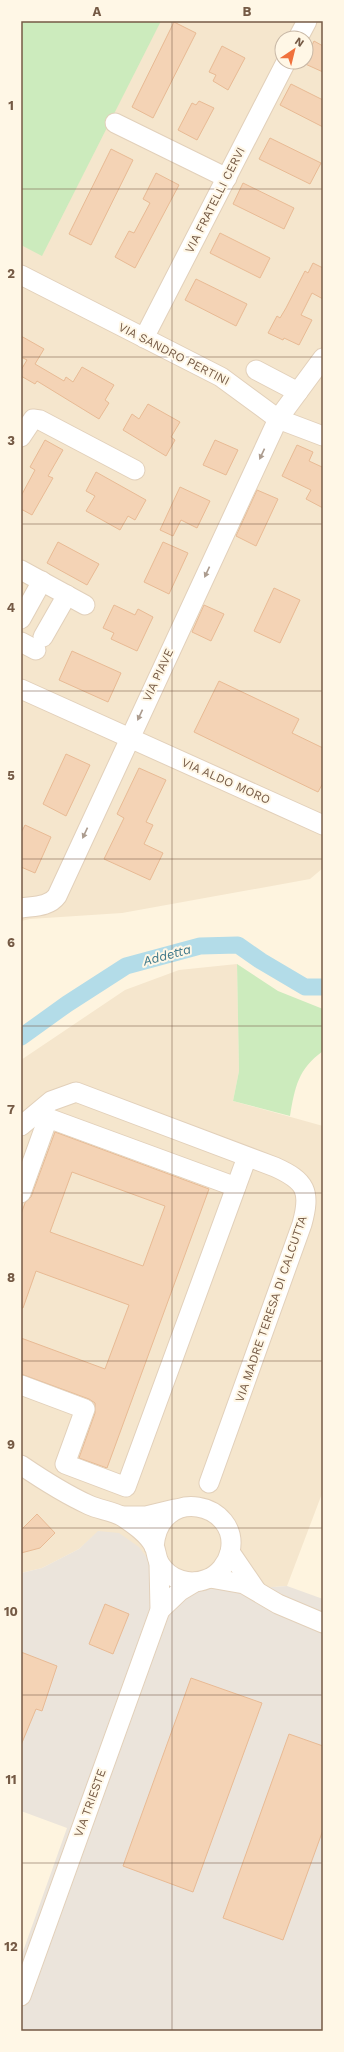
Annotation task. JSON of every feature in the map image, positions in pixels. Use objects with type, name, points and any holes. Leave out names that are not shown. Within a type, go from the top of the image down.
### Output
[{"type":"street","points":[[302,30],[307,21]]},
{"type":"street","name":"VIA FRATELLI CERVI","points":[[144,338],[282,70]]},
{"type":"street","points":[[115,123],[227,178]]},
{"type":"street","name":"VIA SANDRO PERTINI","points":[[21,275],[221,377],[278,419],[323,436]]},
{"type":"street","name":"VIA PIAVE","points":[[21,908],[44,905],[52,902],[57,896],[278,419],[323,358]]},
{"type":"street","points":[[256,370],[298,392]]},
{"type":"street","points":[[21,437],[33,419],[40,420],[135,470]]},
{"type":"street","points":[[21,570],[85,605]]},
{"type":"street","points":[[21,619],[42,581]]},
{"type":"street","points":[[33,643],[67,595]]},
{"type":"street","name":"VIA ALDO MORO","points":[[21,689],[323,825]]},
{"type":"street","name":"VIA MADRE TERESA DI CALCUTTA","points":[[21,1126],[51,1101],[76,1092],[293,1175],[304,1188],[307,1204],[302,1224],[209,1483],[212,1512]]},
{"type":"street","points":[[21,1193],[48,1118],[236,1187]]},
{"type":"street","points":[[21,1385],[85,1409],[65,1464],[126,1487],[247,1157]]},
{"type":"street","points":[[21,1465],[69,1495],[90,1506],[122,1516],[146,1516],[184,1507],[201,1507],[212,1512],[221,1519],[227,1529],[230,1540],[230,1552],[226,1562],[219,1571],[203,1580]]},
{"type":"street","name":"VIA MADRE TERESA DI CALCUTTA","points":[[184,1507],[209,1483]]},
{"type":"street","points":[[157,1555],[155,1535],[160,1524],[167,1515],[184,1507]]},
{"type":"street","points":[[122,1516],[140,1529],[157,1555],[175,1578],[185,1581],[203,1580],[244,1584],[278,1604],[323,1623]]},
{"type":"street","points":[[230,1552],[256,1590]]},
{"type":"street","name":"VIA TRIESTE","points":[[21,1996],[160,1610],[157,1555]]},
{"type":"street","name":"VIA TRIESTE","points":[[160,1610],[180,1591],[203,1580]]},
{"type":"shaded area","points":[[21,21],[323,21],[323,868],[310,879],[122,913],[30,919],[21,921]]},
{"type":"shaded area","points":[[237,964],[239,1071],[233,1101],[323,1126],[323,1491],[287,1586],[228,1590],[180,1600],[99,1531],[79,1549],[42,1568],[21,1573],[21,1060],[125,990],[179,970]]},
{"type":"shaded area","points":[[98,1531],[119,1533],[139,1547],[150,1562],[166,1614],[193,1591],[209,1588],[228,1590],[287,1586],[323,1599],[323,2031],[21,2031],[21,1957],[67,1828],[21,1811],[21,1573],[42,1568],[79,1549]]},
{"type":"green space","points":[[21,21],[161,21],[42,256],[21,245]]},
{"type":"green space","points":[[237,964],[278,991],[323,1009],[323,1051],[308,1065],[299,1079],[290,1116],[233,1101],[239,1071]]},
{"type":"building","points":[[174,22],[196,33],[153,118],[132,107]]},
{"type":"building","points":[[314,41],[323,46],[323,72],[314,68]]},
{"type":"building","points":[[222,46],[245,58],[228,90],[213,81],[216,75],[209,72]]},
{"type":"building","points":[[291,84],[323,100],[323,127],[280,105]]},
{"type":"building","points":[[199,101],[214,108],[197,140],[178,130],[192,103],[196,105]]},
{"type":"building","points":[[270,138],[321,163],[310,184],[259,159]]},
{"type":"building","points":[[111,149],[133,160],[91,245],[69,234]]},
{"type":"building","points":[[156,173],[179,185],[135,268],[115,257],[129,231],[134,233],[150,203],[143,199]]},
{"type":"building","points":[[243,183],[294,208],[284,229],[233,204]]},
{"type":"building","points":[[220,233],[270,258],[260,278],[210,253]]},
{"type":"building","points":[[313,263],[323,268],[323,299],[312,293],[301,315],[312,320],[299,345],[268,333],[277,316],[280,318],[286,308],[305,271],[308,273]]},
{"type":"building","points":[[196,279],[247,304],[236,326],[185,300]]},
{"type":"building","points":[[21,336],[44,349],[35,364],[64,381],[66,377],[73,382],[82,367],[114,385],[105,400],[109,403],[99,419],[37,381],[35,384],[21,376],[21,370],[27,360],[21,357]]},
{"type":"building","points":[[148,404],[180,422],[171,437],[175,440],[166,456],[123,430],[132,414],[139,419]]},
{"type":"building","points":[[45,440],[63,450],[48,476],[53,478],[32,515],[21,509],[21,496],[35,470],[30,467]]},
{"type":"building","points":[[215,440],[238,450],[226,475],[203,465]]},
{"type":"building","points":[[297,445],[313,452],[309,461],[322,467],[323,465],[323,508],[306,499],[311,490],[282,476]]},
{"type":"building","points":[[96,472],[146,500],[135,520],[128,516],[120,530],[86,511],[95,496],[86,491]]},
{"type":"building","points":[[180,487],[210,501],[197,528],[181,520],[173,536],[160,530]]},
{"type":"building","points":[[257,490],[278,499],[256,546],[236,536]]},
{"type":"building","points":[[58,542],[99,564],[87,585],[47,563]]},
{"type":"building","points":[[163,542],[188,553],[169,594],[144,582]]},
{"type":"building","points":[[274,588],[300,600],[280,643],[254,631]]},
{"type":"building","points":[[114,605],[135,615],[138,609],[153,617],[137,651],[111,639],[114,633],[103,628]]},
{"type":"building","points":[[204,605],[224,614],[211,641],[192,632]]},
{"type":"building","points":[[72,651],[121,673],[108,702],[59,680]]},
{"type":"building","points":[[219,681],[299,719],[292,733],[323,748],[323,783],[318,792],[194,732]]},
{"type":"building","points":[[66,754],[90,765],[66,816],[43,804]]},
{"type":"building","points":[[139,768],[166,780],[146,822],[153,825],[144,844],[163,853],[150,880],[104,859],[124,818],[117,814]]},
{"type":"building","points":[[25,825],[51,837],[35,873],[21,867],[21,833]]},
{"type":"building","points":[[55,1132],[209,1189],[107,1468],[79,1458],[95,1413],[95,1403],[89,1399],[21,1374],[21,1338],[105,1369],[129,1305],[36,1271],[23,1308],[21,1308],[21,1214],[25,1203],[31,1197]],"holes":[[[72,1172],[165,1206],[143,1266],[50,1232]]]},
{"type":"building","points":[[37,1514],[55,1533],[40,1548],[21,1553],[21,1530]]},
{"type":"building","points":[[105,1604],[129,1614],[113,1654],[89,1644]]},
{"type":"building","points":[[21,1652],[57,1666],[42,1711],[36,1709],[21,1745]]},
{"type":"building","points":[[191,1678],[262,1703],[193,1892],[123,1866]]},
{"type":"building","points":[[289,1734],[323,1746],[323,1830],[283,1940],[223,1918]]},
{"type":"waterway","name":"Addetta","points":[[21,1037],[67,1004],[126,966],[200,946],[238,945],[261,961],[305,987],[323,987]]}]
